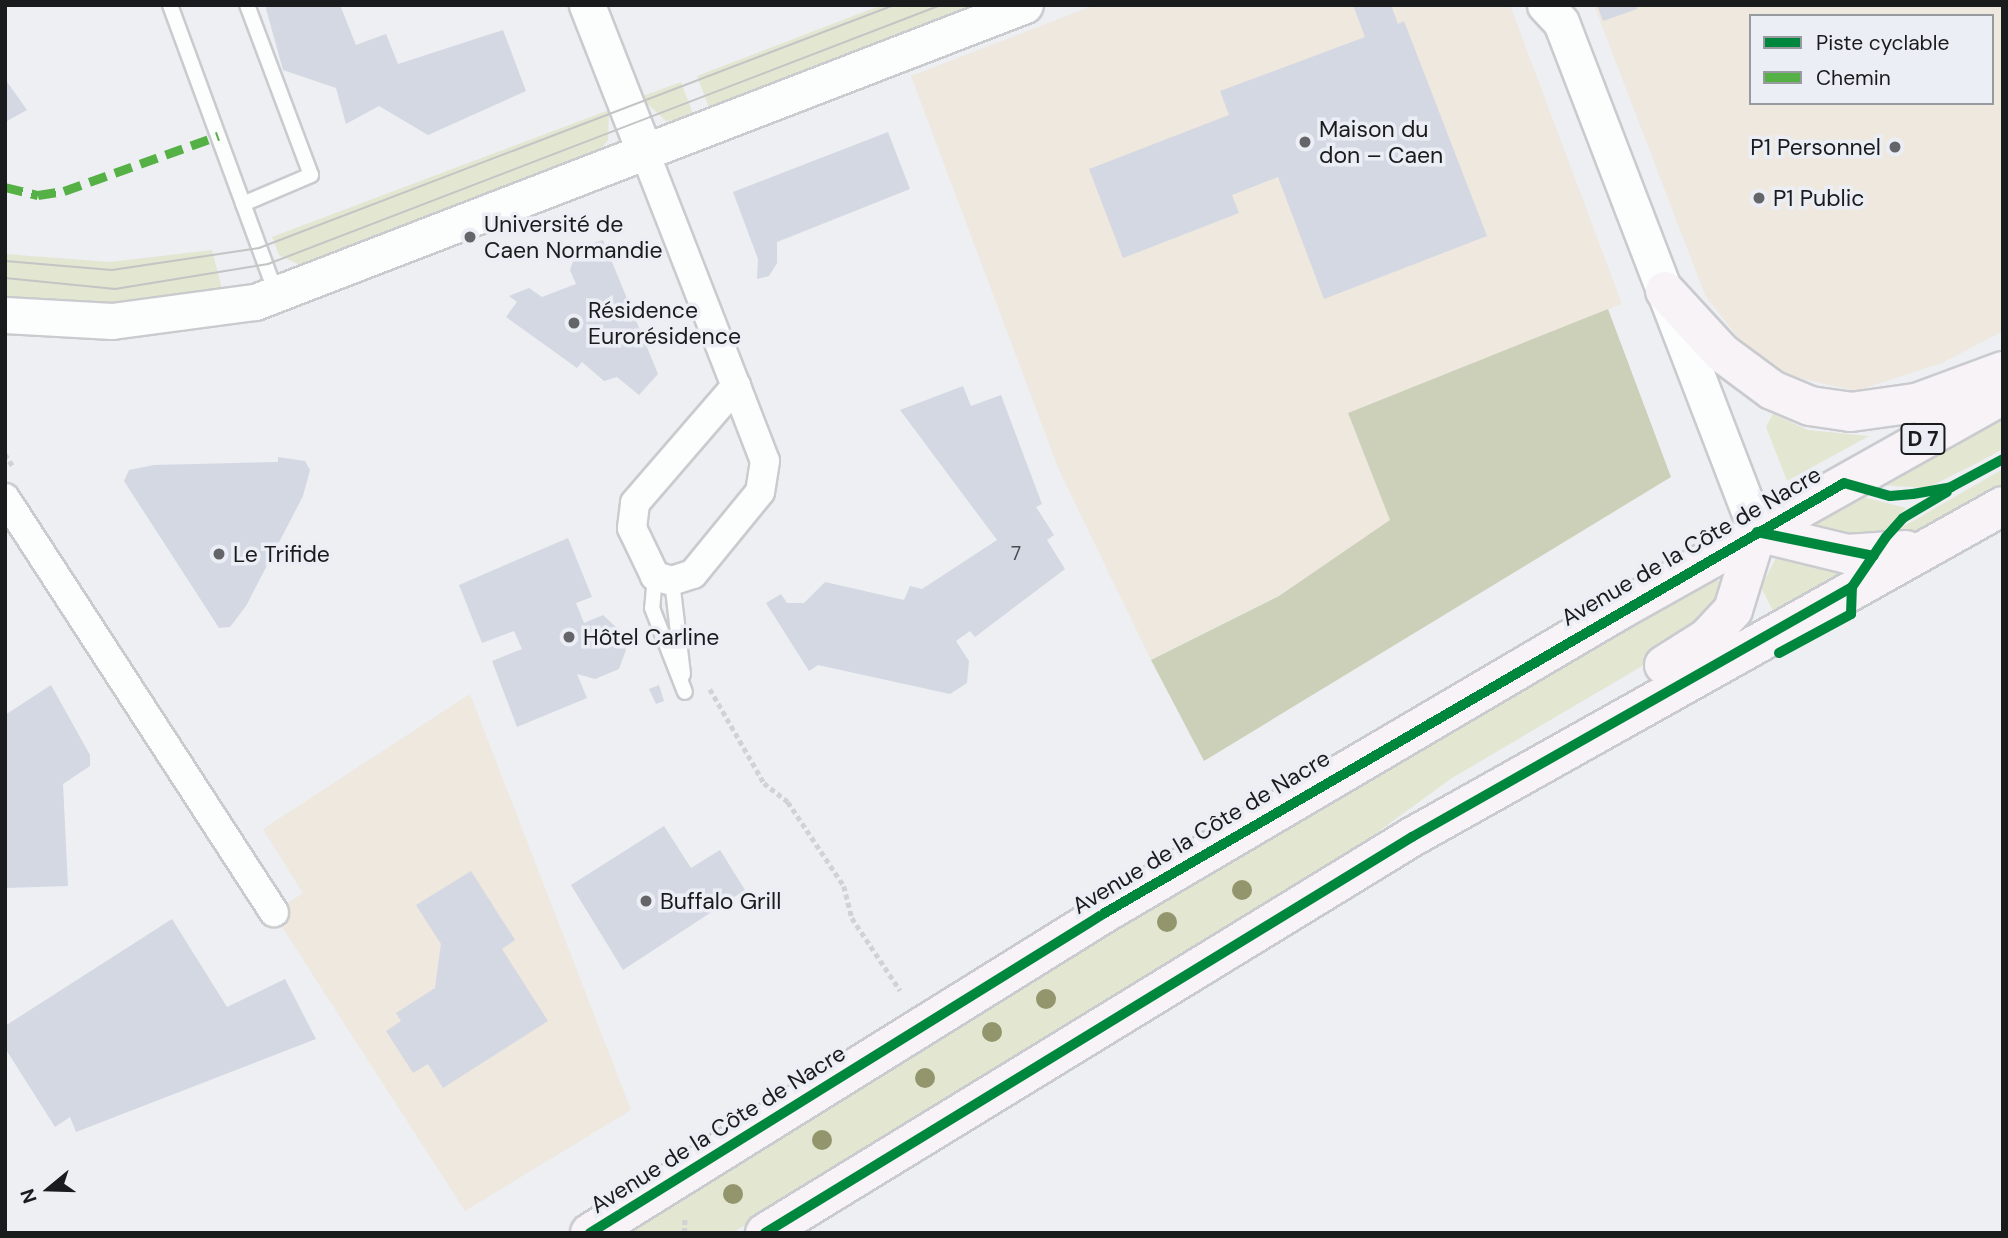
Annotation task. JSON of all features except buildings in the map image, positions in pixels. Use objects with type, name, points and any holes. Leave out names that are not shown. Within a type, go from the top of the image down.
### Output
[{"type":"main road","points":[[1665,290],[1722,353],[1772,390],[1810,406],[1851,412],[1916,403],[2003,370]]},
{"type":"main road","name":"Avenue de la Côte de Nacre","points":[[590,1233],[1103,914],[1757,532],[2003,395]]},
{"type":"main road","points":[[765,1233],[1412,836],[1921,547],[2003,506]]},
{"type":"main road","points":[[1412,836],[1483,770],[1707,638],[1741,597],[1757,532],[1847,554],[1921,547]]},
{"type":"street","points":[[587,5],[645,152],[736,386],[765,461],[760,492],[693,574],[664,579],[632,528],[635,503],[736,386]]},
{"type":"street","points":[[5,315],[112,321],[276,295],[1025,5]]},
{"type":"street","points":[[1556,11],[1757,532]]},
{"type":"street","points":[[5,498],[274,912]]},
{"type":"lane","points":[[170,5],[276,295]]},
{"type":"lane","points":[[243,204],[311,175],[247,5]]},
{"type":"lane","points":[[664,579],[685,692],[652,608],[664,579]]},
{"type":"path","points":[[707,683],[764,783],[788,802],[844,886],[852,918],[900,990]]},
{"type":"shaded area","points":[[1095,5],[1510,5],[1622,304],[1348,413],[1391,520],[1279,596],[1151,660],[1059,470],[911,76]]},
{"type":"shaded area","points":[[1594,5],[2003,5],[2003,331],[1942,363],[1856,391],[1790,376],[1746,348],[1705,295]]},
{"type":"shaded area","points":[[470,694],[631,1110],[465,1211],[273,913],[303,893],[263,829]]},
{"type":"green space","points":[[882,5],[984,5],[711,113],[697,76]]},
{"type":"green space","points":[[681,82],[695,119],[666,121],[640,97]]},
{"type":"green space","points":[[609,110],[608,140],[597,154],[302,266],[279,255],[272,237]]},
{"type":"green space","points":[[212,250],[223,293],[111,304],[5,297],[5,254],[110,262]]},
{"type":"green space","points":[[1608,309],[1671,477],[1204,761],[1151,660],[1279,596],[1390,520],[1348,413]]},
{"type":"green space","points":[[1773,414],[1808,430],[1869,436],[1787,481],[1766,427]]},
{"type":"green space","points":[[2003,419],[2003,449],[1979,462],[1927,488],[1880,485]]},
{"type":"green space","points":[[2003,469],[2003,485],[1909,535],[1892,533]]},
{"type":"green space","points":[[1856,495],[1906,508],[1875,540],[1817,530],[1813,521]]},
{"type":"green space","points":[[1777,556],[1845,572],[1774,613],[1761,587]]},
{"type":"green space","points":[[1715,575],[1730,602],[1700,632],[1452,778],[1353,850],[732,1233],[618,1233],[1075,950]]},
{"type":"tram line","points":[[5,261],[112,270],[259,248],[894,5]]},
{"type":"tram line","points":[[5,278],[115,289],[268,264],[941,5]]},
{"type":"marked path","points":[[5,187],[38,195],[64,191],[218,136]]},
{"type":"cycle path","points":[[590,1233],[1103,914],[1844,483],[1890,496],[1913,494],[1951,487],[2003,459]]},
{"type":"cycle path","points":[[1779,653],[1851,614],[1852,587],[1886,537],[1903,518],[1947,492]]},
{"type":"cycle path","points":[[1757,532],[1874,556]]},
{"type":"cycle path","points":[[765,1233],[1412,837],[1852,587]]},
{"type":"place","name":"Maison du don – Caen","points":[[1305,142]]},
{"type":"place","name":"P1 Personnel","points":[[1895,147]]},
{"type":"place","name":"P1 Public","points":[[1759,198]]},
{"type":"place","name":"Université de Caen Normandie","points":[[470,237]]},
{"type":"place","name":"Résidence Eurorésidence","points":[[574,323]]},
{"type":"place","name":"Le Trifide","points":[[219,554]]},
{"type":"place","name":"Hôtel Carline","points":[[569,637]]},
{"type":"place","name":"Buffalo Grill","points":[[646,901]]}]
